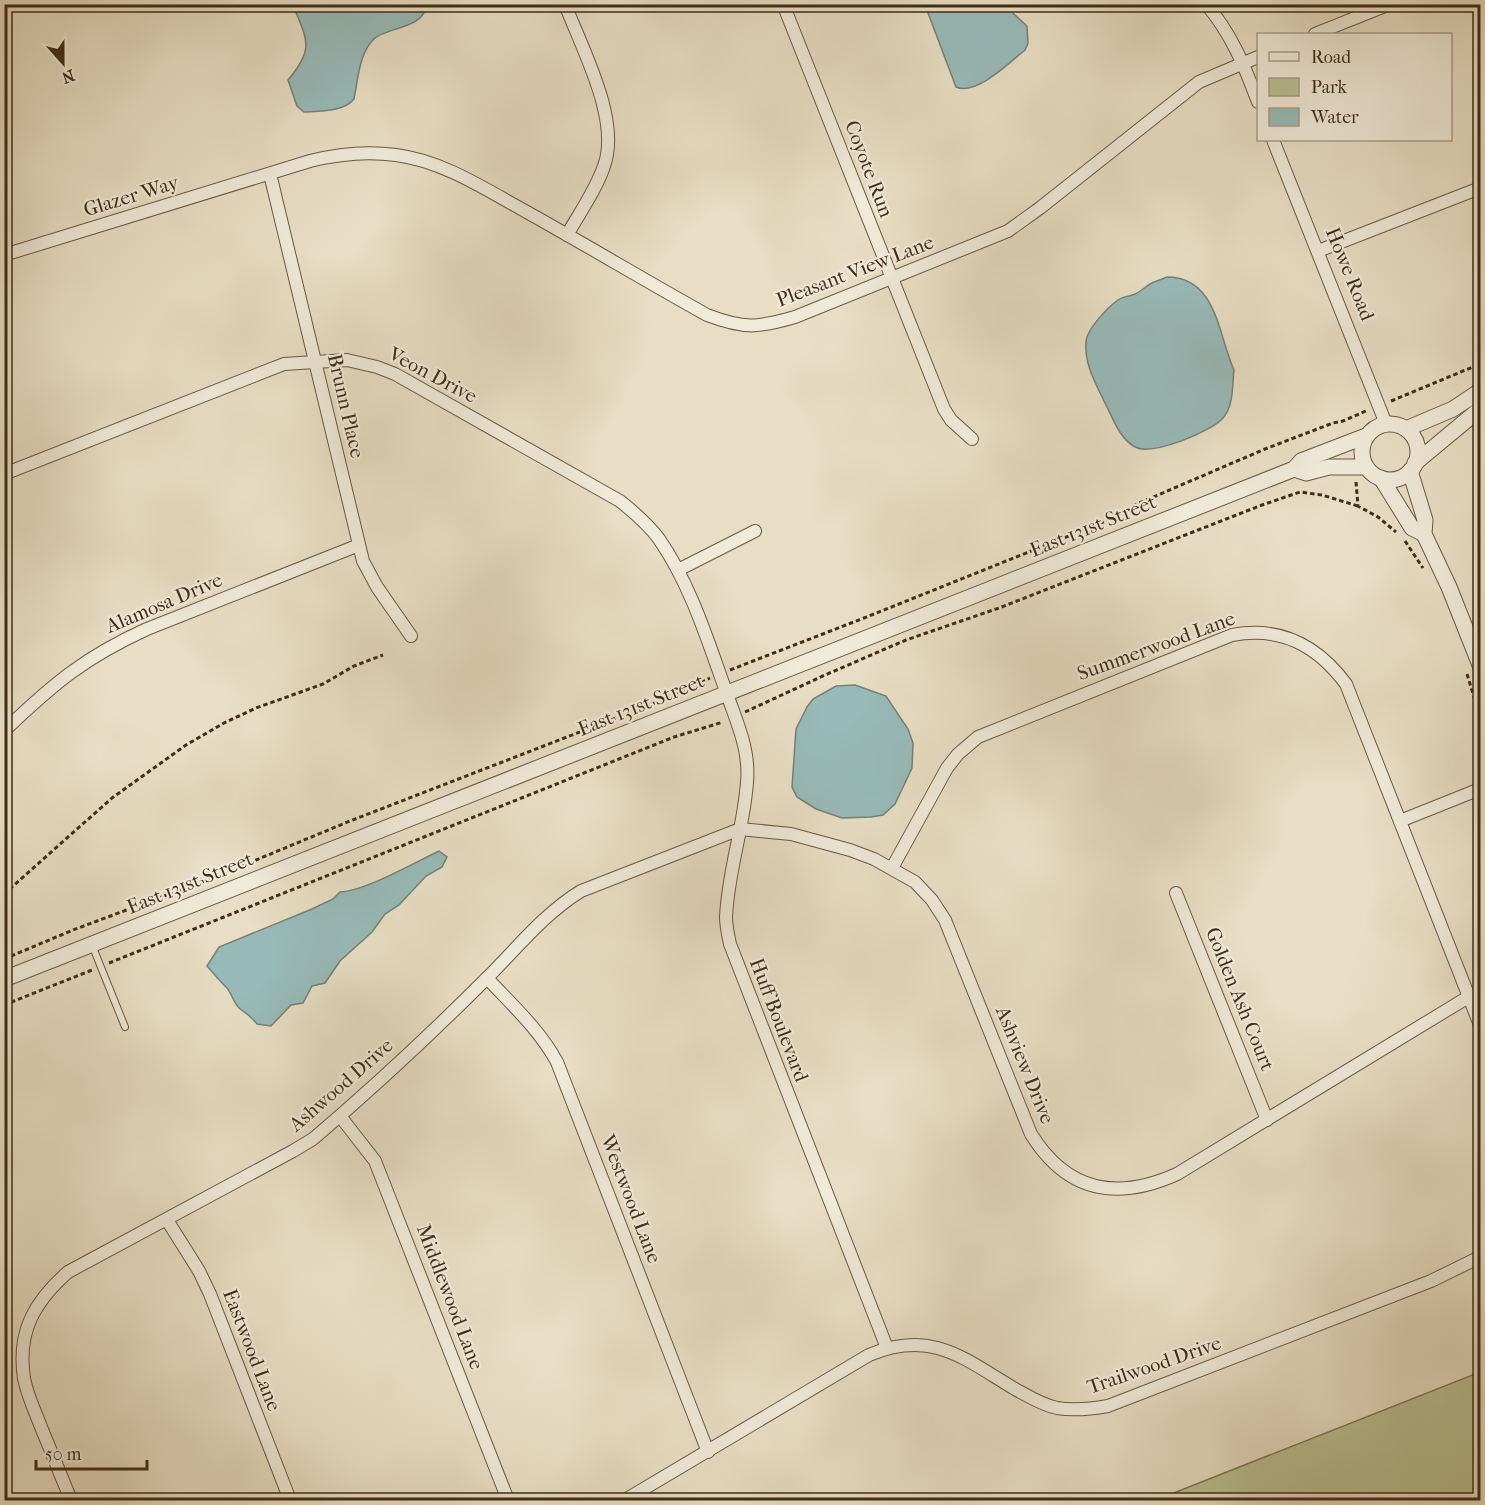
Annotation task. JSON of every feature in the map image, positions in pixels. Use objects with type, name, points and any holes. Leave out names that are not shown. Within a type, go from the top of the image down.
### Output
[{"type":"street","points":[[565,4],[604,105],[609,130],[605,165],[567,235]]},
{"type":"street","name":"Coyote Run","points":[[783,4],[944,409],[951,420],[972,439]]},
{"type":"street","points":[[1206,4],[1243,63],[1257,99]]},
{"type":"street","points":[[1318,33],[1390,4]]},
{"type":"street","name":"Pleasant View Lane","points":[[270,174],[327,157],[362,153],[398,155],[453,172],[707,315],[727,323],[749,327],[772,324],[795,317],[1008,231],[1194,86],[1207,78],[1257,57]]},
{"type":"street","name":"Howe Road","points":[[1274,141],[1386,424]]},
{"type":"street","name":"Glazer Way","points":[[4,255],[270,174]]},
{"type":"street","name":"Brunn Place","points":[[270,174],[363,561],[377,587],[411,636]]},
{"type":"street","points":[[1318,251],[1480,188]]},
{"type":"street","name":"Veon Drive","points":[[4,474],[284,364],[347,360],[377,367],[395,374],[620,501],[641,518],[650,527],[678,570],[727,693]]},
{"type":"street","points":[[1406,429],[1453,409],[1480,391]]},
{"type":"street","points":[[1480,409],[1412,467],[1401,478],[1393,480],[1381,478],[1360,466],[1366,436],[1372,430],[1386,424],[1394,424],[1406,429],[1414,437],[1418,453],[1412,467],[1425,520],[1424,534],[1449,587],[1480,665]]},
{"type":"street","name":"East 131st Street","points":[[4,979],[1294,469],[1301,461],[1366,436]]},
{"type":"street","name":"East 131st Street","points":[[1294,469],[1306,473],[1329,467],[1360,466]]},
{"type":"street","points":[[1381,478],[1412,528],[1424,534]]},
{"type":"street","points":[[678,570],[755,531]]},
{"type":"street","name":"Alamosa Drive","points":[[4,731],[61,678],[83,662],[119,642],[359,545]]},
{"type":"street","name":"Summerwood Lane","points":[[892,868],[947,768],[958,754],[978,736],[1232,634],[1250,632],[1276,634],[1315,651],[1332,666],[1346,684],[1480,1025]]},
{"type":"street","name":"Huff Boulevard","points":[[727,693],[744,739],[747,758],[747,780],[741,829],[731,873],[726,919],[730,944],[886,1348]]},
{"type":"street","points":[[1400,821],[1480,789]]},
{"type":"street","name":"Ashview Drive","points":[[741,829],[791,834],[850,850],[874,859],[915,882],[932,900],[945,920],[1031,1134],[1046,1155],[1066,1172],[1092,1186],[1113,1190],[1147,1186],[1177,1174],[1470,996]]},
{"type":"street","name":"Ashwood Drive","points":[[71,1500],[24,1380],[22,1356],[25,1330],[36,1306],[53,1285],[68,1272],[294,1152],[313,1139],[487,978],[548,916],[581,891],[741,829]]},
{"type":"street","name":"Golden Ash Court","points":[[1176,893],[1267,1120]]},
{"type":"street","name":"Westwood Lane","points":[[487,978],[536,1029],[557,1062],[708,1452]]},
{"type":"street","name":"Middlewood Lane","points":[[340,1116],[375,1161],[508,1500]]},
{"type":"street","name":"Eastwood Lane","points":[[166,1220],[199,1271],[210,1294],[290,1500]]},
{"type":"street","name":"Trailwood Drive","points":[[625,1500],[869,1355],[886,1348],[901,1345],[936,1347],[958,1355],[1038,1401],[1055,1407],[1090,1409],[1108,1406],[1431,1281],[1480,1257]]},
{"type":"lane","points":[[92,945],[125,1027]]},
{"type":"path","points":[[4,959],[74,930],[215,878],[350,821],[665,699],[693,684],[1111,519],[1137,504],[1294,437],[1343,421],[1480,364]]},
{"type":"path","points":[[1343,421],[1348,442]]},
{"type":"path","points":[[1358,506],[1360,466]]},
{"type":"path","points":[[4,1005],[674,737],[715,726],[906,640],[999,608],[1300,492],[1322,495],[1358,506],[1378,517],[1403,538],[1425,572]]},
{"type":"path","points":[[4,894],[112,798],[186,745],[256,708],[323,684],[354,666],[383,655]]},
{"type":"path","points":[[1465,667],[1480,717]]},
{"type":"green space","points":[[1480,1372],[1480,1500],[1156,1500]]},
{"type":"water","points":[[426,4],[420,18],[406,26],[381,34],[370,44],[360,67],[354,99],[350,103],[331,110],[304,112],[297,106],[288,80],[302,60],[306,44],[293,5]]},
{"type":"water","points":[[925,5],[1004,5],[1027,26],[1028,43],[1025,50],[983,82],[973,87],[956,87]]},
{"type":"water","points":[[1167,277],[1184,280],[1206,297],[1219,325],[1234,370],[1232,395],[1227,413],[1207,430],[1181,441],[1143,449],[1129,443],[1117,427],[1091,374],[1086,342],[1093,325],[1114,303]]},
{"type":"water","points":[[855,685],[886,696],[908,729],[913,743],[912,768],[895,804],[883,815],[842,818],[816,809],[797,797],[792,787],[796,729],[813,699],[836,686]]},
{"type":"water","points":[[439,851],[447,857],[442,867],[426,876],[399,905],[385,914],[372,932],[340,961],[325,983],[312,986],[303,1003],[291,1005],[271,1026],[257,1024],[239,1008],[227,988],[207,966],[219,947],[312,909],[333,899],[340,892],[376,882]]}]
